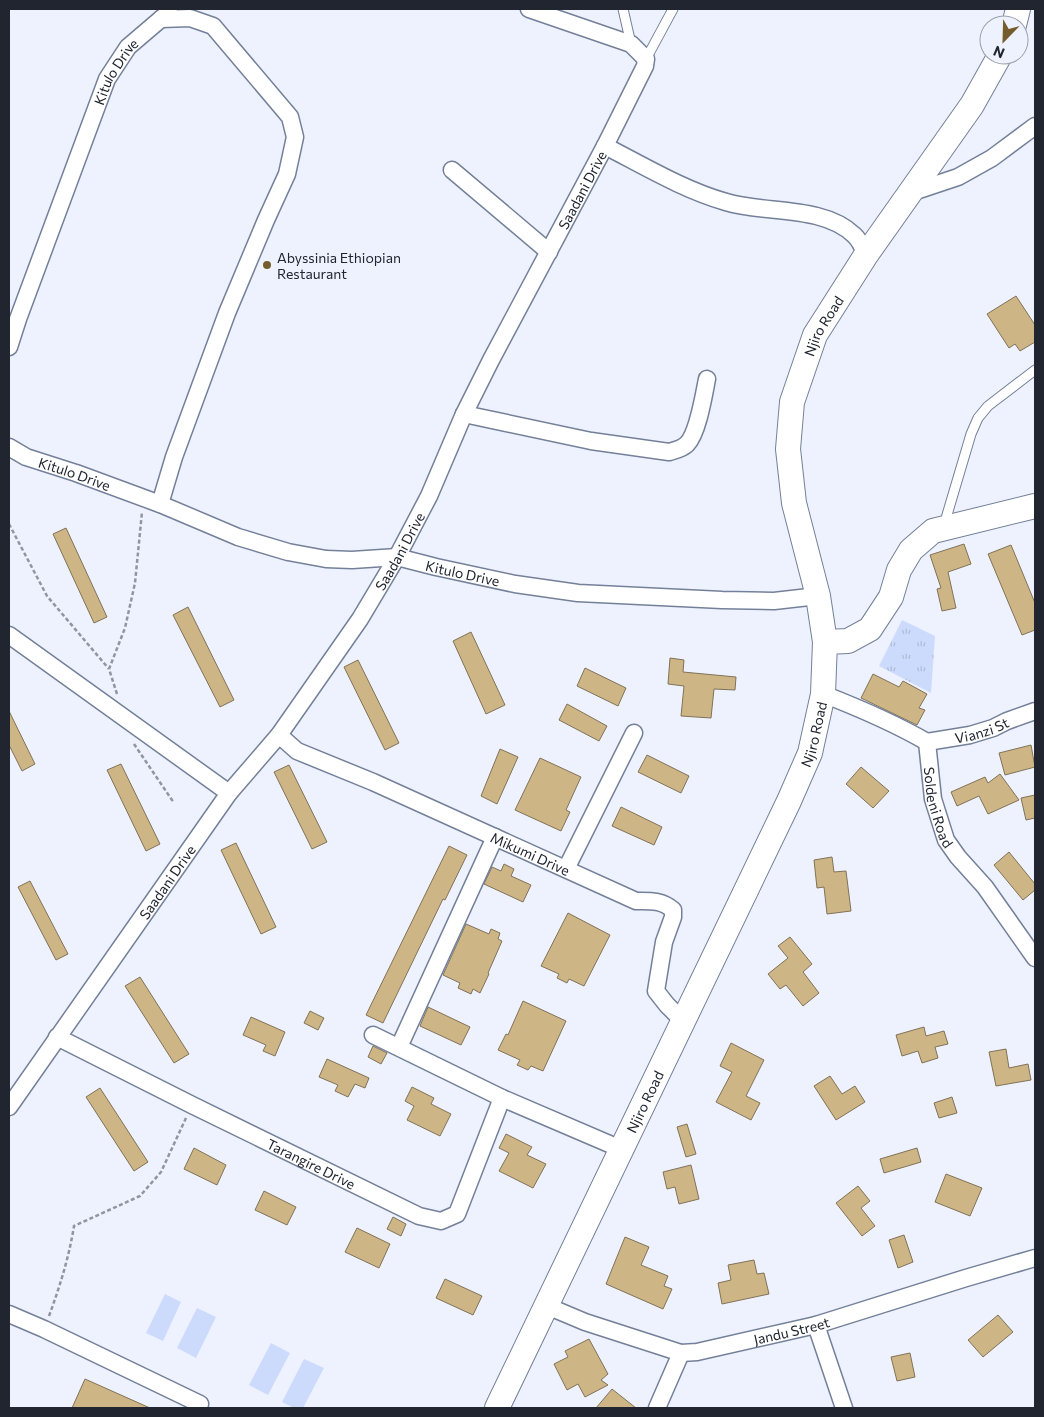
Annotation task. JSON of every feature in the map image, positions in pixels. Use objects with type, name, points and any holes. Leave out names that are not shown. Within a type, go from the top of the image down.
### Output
[{"type":"street","points":[[210,9],[213,26]]},
{"type":"street","points":[[531,9],[631,44],[646,59]]},
{"type":"street","points":[[160,504],[174,457],[228,313],[266,220],[288,174],[295,137],[290,116],[213,26],[190,18],[167,14]]},
{"type":"street","name":"Kitulo Drive","points":[[9,347],[107,79],[128,47],[167,14]]},
{"type":"street","name":"Saadani Drive","points":[[9,1107],[229,794],[279,735],[360,619],[397,557],[429,496],[464,414],[605,146],[645,66],[646,59]]},
{"type":"street","name":"Njiro Road","points":[[497,1408],[810,752],[823,694],[825,642],[818,596],[794,503],[788,449],[792,402],[815,335],[866,254],[972,105],[994,65]]},
{"type":"street","points":[[910,193],[958,177],[992,158],[1035,126]]},
{"type":"street","points":[[605,146],[674,181],[727,203],[744,207],[802,213],[834,222],[855,235],[866,254]]},
{"type":"street","points":[[452,170],[549,252]]},
{"type":"street","points":[[464,414],[591,441],[669,452],[679,450],[689,443],[698,418],[707,379]]},
{"type":"street","name":"Kitulo Drive","points":[[9,447],[26,457],[160,504],[238,537],[288,552],[326,559],[397,557],[515,584],[578,593],[774,601],[818,596]]},
{"type":"street","points":[[825,642],[848,641],[870,629],[891,597],[899,570],[911,550],[933,531],[1035,506]]},
{"type":"street","points":[[9,635],[229,794]]},
{"type":"street","points":[[823,694],[897,725],[927,742]]},
{"type":"street","name":"Vianzi St","points":[[927,742],[978,733],[1035,710]]},
{"type":"street","points":[[566,869],[634,733]]},
{"type":"street","name":"Mikumi Drive","points":[[279,735],[297,750],[373,782],[636,901],[658,902],[667,905],[673,910],[673,918],[664,942],[656,991],[683,1020]]},
{"type":"street","name":"Soldeni Road","points":[[927,742],[933,799],[946,840],[984,887],[1035,958]]},
{"type":"street","points":[[399,1047],[495,837]]},
{"type":"street","points":[[373,1035],[502,1098],[621,1149]]},
{"type":"street","name":"Tarangire Drive","points":[[57,1037],[419,1216],[441,1220],[457,1214],[502,1098]]},
{"type":"street","name":"Jandu Street","points":[[547,1306],[585,1322],[681,1353],[697,1352],[816,1325],[1035,1258]]},
{"type":"street","points":[[9,1314],[200,1404]]},
{"type":"street","points":[[816,1325],[844,1408]]},
{"type":"street","points":[[657,1408],[681,1353]]},
{"type":"lane","points":[[623,9],[631,44]]},
{"type":"lane","points":[[646,59],[674,9]]},
{"type":"lane","points":[[944,528],[971,434],[978,418],[988,406],[1035,370]]},
{"type":"path","points":[[109,668],[125,628],[135,582],[143,498]]},
{"type":"path","points":[[9,524],[47,596],[109,668],[117,694]]},
{"type":"path","points":[[125,720],[135,747],[174,803]]},
{"type":"path","points":[[44,1329],[64,1271],[74,1226],[140,1196],[161,1172],[192,1105]]},
{"type":"green space","points":[[902,620],[935,636],[931,693],[879,666]]},
{"type":"green space","points":[[165,1294],[181,1302],[163,1341],[146,1333]]},
{"type":"green space","points":[[197,1308],[216,1317],[196,1358],[177,1348]]},
{"type":"green space","points":[[271,1343],[290,1353],[268,1395],[249,1385]]},
{"type":"green space","points":[[304,1359],[324,1368],[303,1408],[294,1408],[282,1402]]},
{"type":"building","points":[[1016,296],[1035,325],[1035,342],[1020,351],[1015,344],[1009,348],[987,314]]},
{"type":"building","points":[[66,528],[107,617],[94,623],[53,534]]},
{"type":"building","points":[[964,544],[971,564],[948,572],[956,608],[942,611],[937,589],[941,588],[930,555]]},
{"type":"building","points":[[1011,545],[1035,603],[1035,630],[1022,635],[988,554]]},
{"type":"building","points":[[188,607],[234,700],[220,707],[173,615]]},
{"type":"building","points":[[471,632],[505,705],[486,714],[453,641]]},
{"type":"building","points":[[670,658],[684,660],[683,672],[736,677],[735,690],[714,689],[711,718],[681,716],[684,686],[668,684]]},
{"type":"building","points":[[358,660],[399,743],[385,750],[344,667]]},
{"type":"building","points":[[585,668],[626,688],[618,706],[577,686]]},
{"type":"building","points":[[873,674],[899,687],[903,681],[927,694],[919,708],[925,710],[917,725],[861,698]]},
{"type":"building","points":[[567,704],[607,726],[599,741],[559,720]]},
{"type":"building","points":[[9,711],[35,764],[22,771],[9,745]]},
{"type":"building","points":[[1031,745],[1035,767],[1005,775],[999,753]]},
{"type":"building","points":[[500,749],[518,757],[497,804],[481,796]]},
{"type":"building","points":[[647,755],[689,776],[681,793],[638,772]]},
{"type":"building","points":[[540,758],[581,777],[566,810],[570,812],[561,831],[515,810]]},
{"type":"building","points":[[121,764],[160,844],[146,851],[107,770]]},
{"type":"building","points":[[289,765],[327,842],[312,849],[274,772]]},
{"type":"building","points":[[861,767],[889,791],[873,808],[846,784]]},
{"type":"building","points":[[1000,774],[1019,800],[988,814],[979,796],[957,806],[951,792],[985,777],[988,783]]},
{"type":"building","points":[[1035,795],[1035,818],[1026,820],[1021,798]]},
{"type":"building","points":[[621,807],[662,827],[654,845],[612,826]]},
{"type":"building","points":[[236,843],[276,927],[261,934],[221,850]]},
{"type":"building","points":[[449,846],[467,855],[445,900],[443,899],[383,1023],[366,1015]]},
{"type":"building","points":[[1009,852],[1035,884],[1035,890],[1023,900],[994,865]]},
{"type":"building","points":[[832,857],[834,872],[846,871],[851,911],[827,914],[824,887],[817,888],[814,860]]},
{"type":"building","points":[[504,864],[514,869],[511,876],[531,885],[523,902],[484,884],[492,867],[501,871]]},
{"type":"building","points":[[30,881],[68,954],[56,960],[18,887]]},
{"type":"building","points":[[568,913],[610,935],[584,986],[569,979],[567,983],[557,978],[559,974],[541,966]]},
{"type":"building","points":[[466,924],[489,934],[491,929],[500,933],[498,939],[502,941],[480,993],[473,989],[471,994],[458,988],[460,983],[443,975]]},
{"type":"building","points":[[790,937],[812,964],[803,972],[819,993],[803,1006],[786,985],[780,989],[768,974],[788,958],[778,946]]},
{"type":"building","points":[[140,977],[189,1054],[174,1063],[125,986]]},
{"type":"building","points":[[523,1001],[566,1021],[543,1071],[531,1066],[528,1070],[517,1065],[520,1060],[498,1050],[506,1034],[508,1035]]},
{"type":"building","points":[[428,1007],[470,1027],[461,1045],[420,1026]]},
{"type":"building","points":[[310,1011],[324,1018],[318,1030],[304,1023]]},
{"type":"building","points":[[251,1017],[285,1032],[275,1056],[263,1051],[266,1045],[243,1035]]},
{"type":"building","points":[[924,1027],[926,1036],[944,1031],[948,1044],[935,1047],[938,1058],[922,1063],[918,1051],[902,1056],[896,1035]]},
{"type":"building","points":[[731,1043],[764,1060],[746,1096],[760,1103],[751,1120],[716,1102],[732,1072],[720,1066]]},
{"type":"building","points":[[373,1046],[387,1053],[381,1064],[368,1057]]},
{"type":"building","points":[[1006,1049],[1009,1068],[1028,1064],[1031,1080],[996,1086],[989,1052]]},
{"type":"building","points":[[327,1059],[369,1078],[365,1088],[355,1084],[348,1097],[335,1091],[338,1085],[319,1077]]},
{"type":"building","points":[[830,1076],[842,1094],[855,1086],[865,1102],[836,1120],[814,1086]]},
{"type":"building","points":[[412,1087],[434,1098],[431,1104],[451,1114],[440,1136],[407,1120],[414,1106],[405,1101]]},
{"type":"building","points":[[100,1088],[148,1162],[134,1171],[86,1097]]},
{"type":"building","points":[[952,1097],[957,1113],[939,1118],[934,1103]]},
{"type":"building","points":[[687,1124],[696,1154],[686,1157],[677,1127]]},
{"type":"building","points":[[506,1134],[532,1147],[527,1155],[546,1164],[533,1188],[499,1171],[509,1153],[499,1148]]},
{"type":"building","points":[[194,1148],[226,1165],[217,1185],[184,1169]]},
{"type":"building","points":[[917,1148],[921,1162],[884,1173],[880,1159]]},
{"type":"building","points":[[691,1165],[699,1199],[679,1204],[675,1187],[667,1189],[663,1172]]},
{"type":"building","points":[[946,1174],[982,1188],[970,1216],[935,1202]]},
{"type":"building","points":[[858,1186],[870,1201],[861,1208],[875,1226],[862,1236],[836,1203]]},
{"type":"building","points":[[264,1191],[296,1207],[287,1225],[255,1210]]},
{"type":"building","points":[[393,1217],[406,1224],[401,1236],[387,1229]]},
{"type":"building","points":[[357,1228],[390,1244],[379,1268],[345,1252]]},
{"type":"building","points":[[904,1235],[913,1262],[898,1268],[889,1240]]},
{"type":"building","points":[[625,1237],[649,1247],[641,1265],[668,1276],[664,1286],[672,1289],[663,1309],[606,1284]]},
{"type":"building","points":[[754,1260],[757,1274],[764,1273],[769,1294],[722,1304],[718,1283],[731,1280],[728,1265]]},
{"type":"building","points":[[445,1279],[482,1296],[473,1315],[436,1298]]},
{"type":"building","points":[[998,1315],[1013,1332],[983,1357],[968,1340]]},
{"type":"building","points":[[589,1339],[608,1374],[601,1380],[608,1385],[585,1397],[578,1384],[567,1390],[554,1364],[568,1357],[565,1351]]},
{"type":"building","points":[[910,1353],[915,1377],[897,1381],[891,1357]]},
{"type":"building","points":[[85,1379],[150,1408],[72,1408]]},
{"type":"building","points":[[612,1389],[636,1408],[596,1408]]},
{"type":"place","name":"Abyssinia Ethiopian Restaurant","points":[[267,265]]}]
